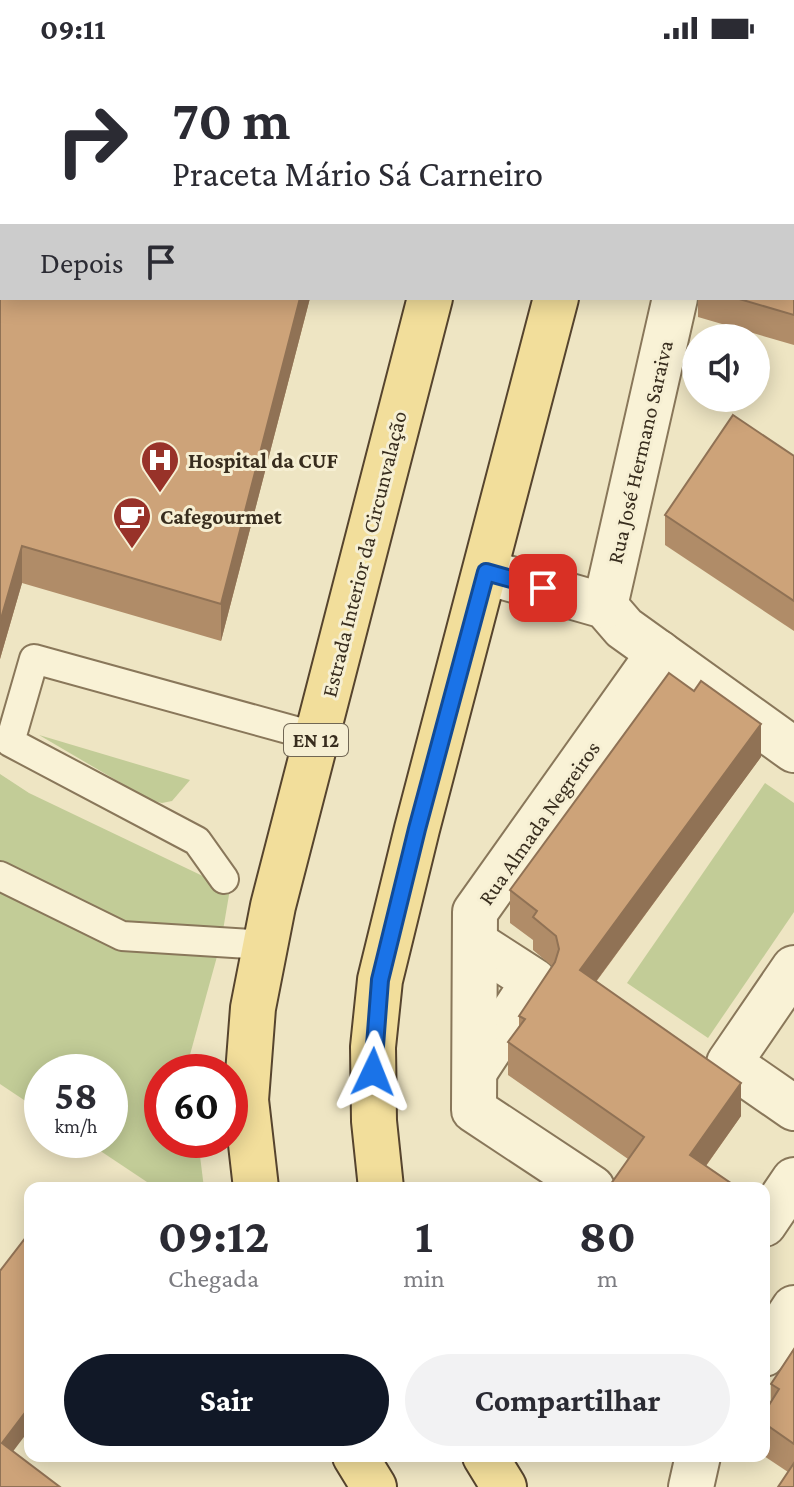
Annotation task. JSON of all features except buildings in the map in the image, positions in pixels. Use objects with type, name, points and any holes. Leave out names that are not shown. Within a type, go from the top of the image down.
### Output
[{"type":"main road","name":"Estrada Interior da Circunvalação","points":[[255,1182],[246,1100],[253,1008],[317,737],[429,300]]},
{"type":"main road","points":[[380,1182],[374,1121],[373,1047],[380,980],[555,300]]},
{"type":"main road","points":[[359,1462],[374,1487]]},
{"type":"main road","points":[[489,1462],[504,1487]]},
{"type":"street","name":"Rua José Hermano Saraiva","points":[[605,606],[675,300]]},
{"type":"street","points":[[486,572],[605,606],[624,628],[794,750]]},
{"type":"street","name":"Rua Almada Negreiros","points":[[583,1182],[474,1110],[475,912],[659,653]]},
{"type":"street","points":[[475,943],[534,981],[475,1071]]},
{"type":"street","points":[[794,968],[729,1063],[794,1108]]},
{"type":"street","points":[[770,1215],[794,1180]]},
{"type":"street","points":[[770,1345],[794,1308]]},
{"type":"street","points":[[691,1487],[697,1462]]},
{"type":"lane","points":[[224,879],[197,841],[10,742],[34,659],[317,737]]},
{"type":"lane","points":[[0,876],[122,936],[266,945]]},
{"type":"green space","points":[[39,735],[190,780],[172,801],[162,803],[150,800]]},
{"type":"green space","points":[[0,774],[29,793],[230,889],[221,942],[190,1054],[144,1054],[144,1158],[200,1158],[203,1182],[147,1182],[111,1158],[128,1158],[128,1054],[24,1054],[24,1100],[0,1084]]},
{"type":"green space","points":[[765,783],[794,803],[794,912],[708,1038],[627,983]]},
{"type":"place","name":"Hospital da CUF","points":[[160,494]]},
{"type":"place","name":"Cafegourmet","points":[[132,550]]},
{"type":"route","points":[[373,1072],[380,980],[486,572],[543,588]]}]
